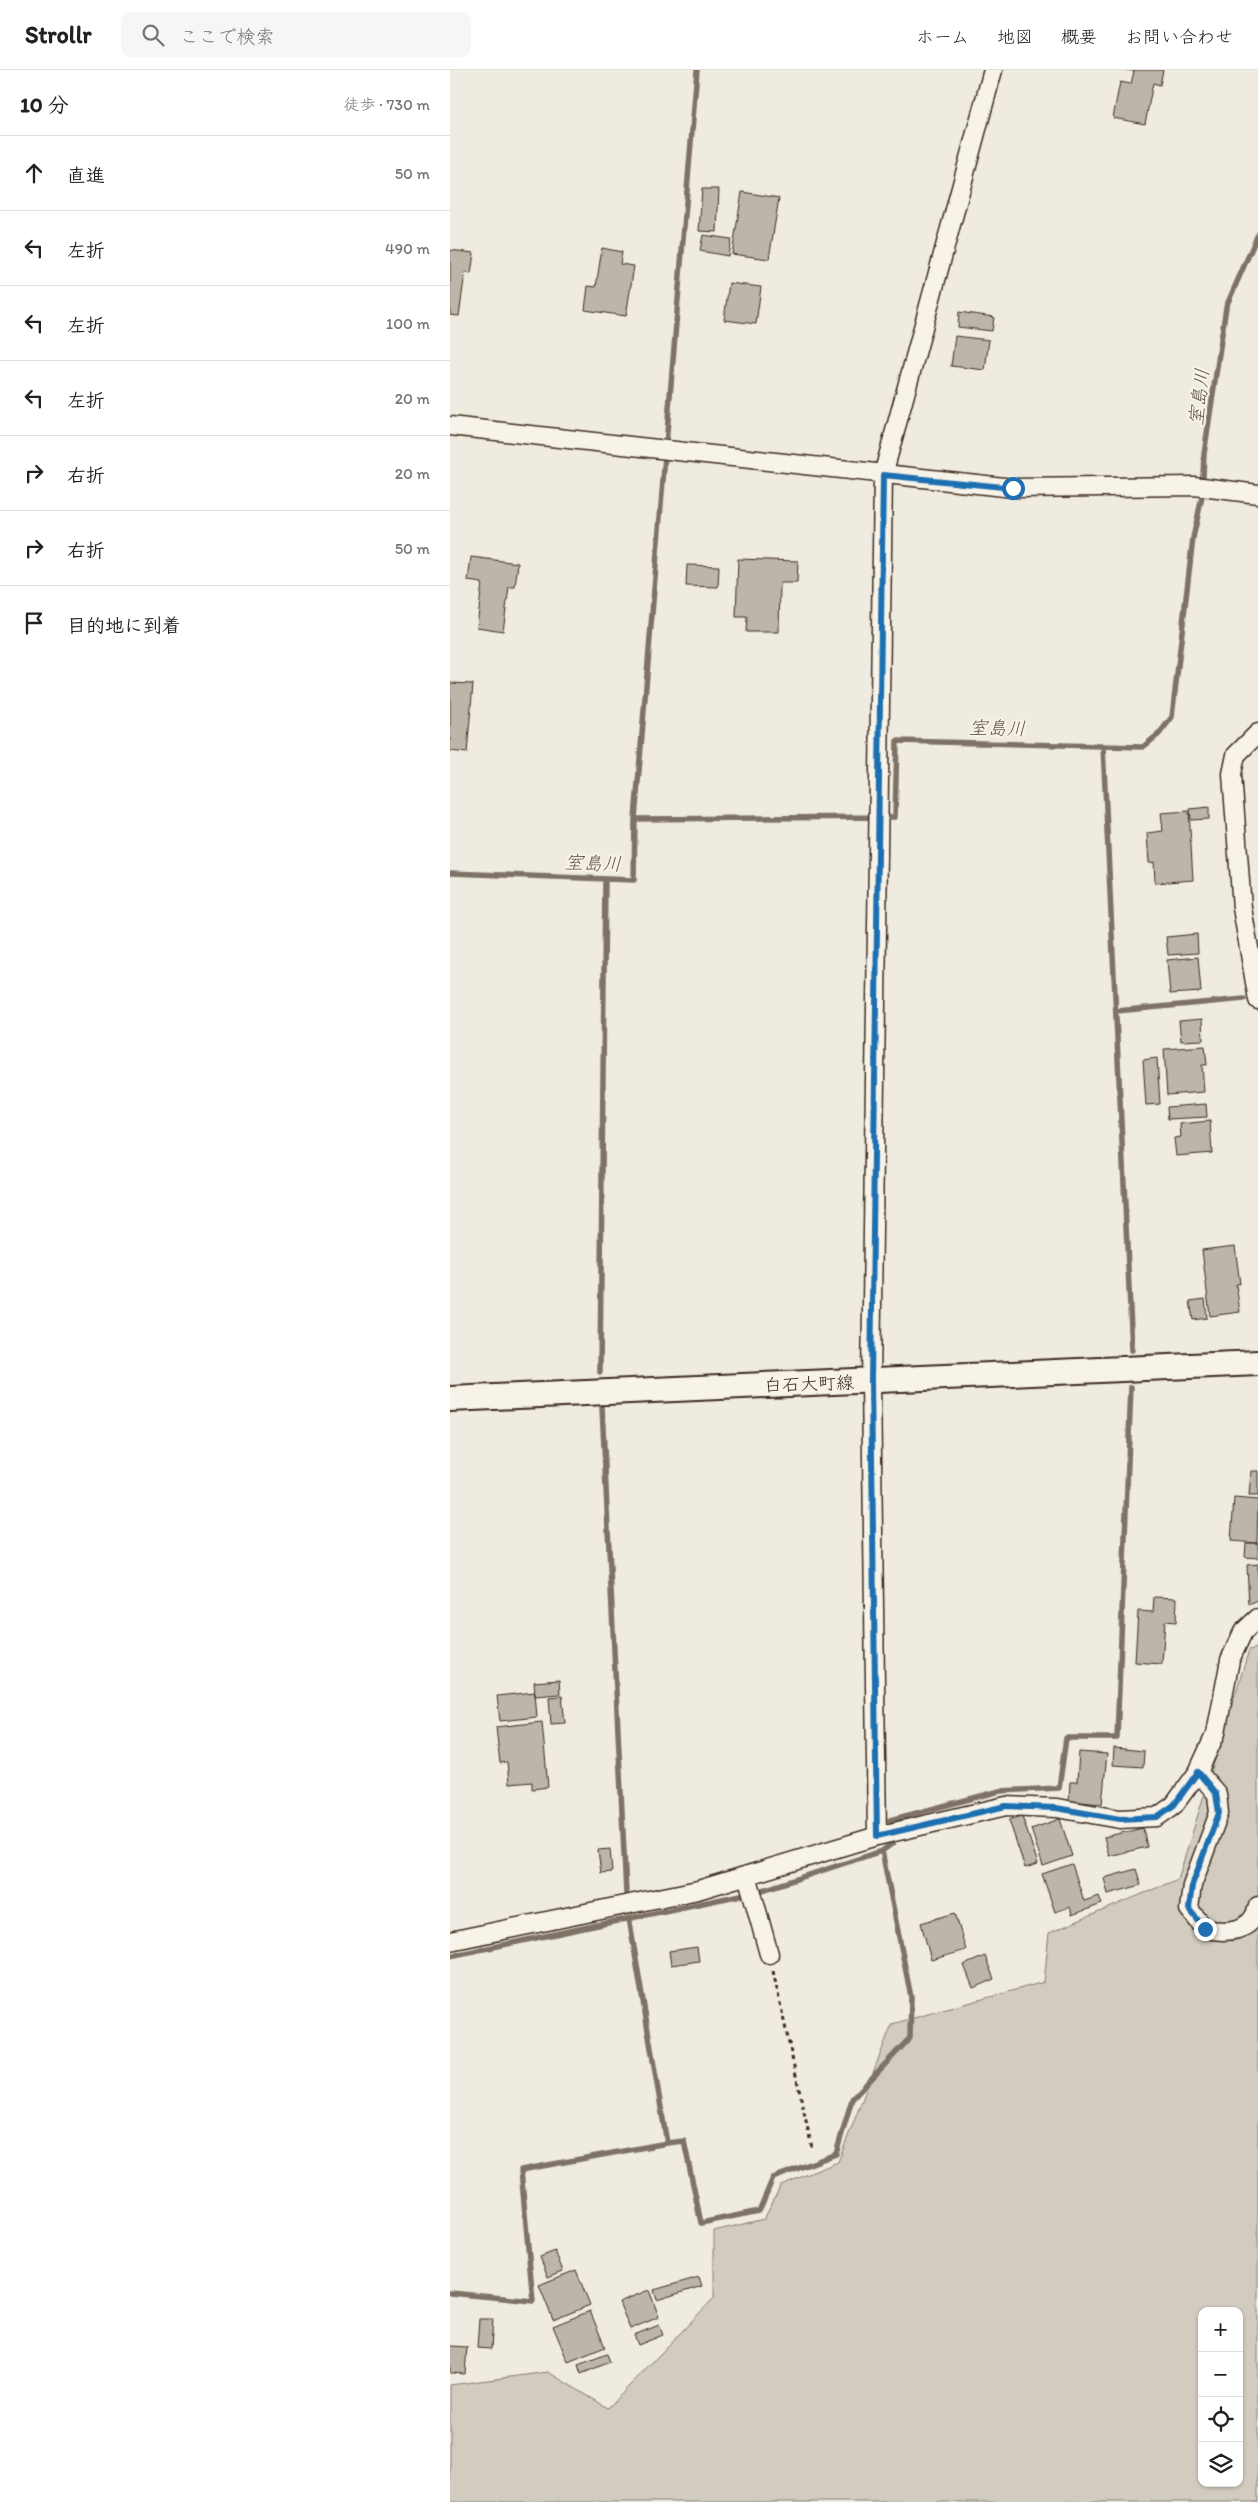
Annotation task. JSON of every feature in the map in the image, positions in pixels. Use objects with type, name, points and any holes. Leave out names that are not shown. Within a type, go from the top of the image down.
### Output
[{"type":"main road","name":"白石大町線","points":[[450,1399],[1258,1363]]},
{"type":"street","points":[[877,1836],[871,1381],[883,475],[993,70]]},
{"type":"street","points":[[450,426],[666,448],[883,475],[1013,488],[1194,486],[1258,494]]},
{"type":"street","points":[[1258,733],[1236,755],[1232,774],[1242,908],[1258,1000]]},
{"type":"street","points":[[450,1941],[698,1890],[751,1887],[877,1836],[1006,1806],[1056,1808],[1120,1819],[1157,1817],[1174,1805],[1198,1772],[1216,1733],[1230,1660],[1243,1632],[1258,1618]]},
{"type":"street","points":[[1198,1772],[1216,1794],[1219,1813],[1192,1885],[1189,1909],[1205,1929],[1226,1933],[1248,1925],[1257,1912],[1258,1906]]},
{"type":"street","points":[[751,1887],[769,1954]]},
{"type":"path","points":[[769,1954],[812,2148]]},
{"type":"shaded area","points":[[1258,1648],[1258,2502],[450,2502],[450,2385],[548,2372],[608,2408],[714,2298],[714,2231],[764,2219],[781,2185],[838,2162],[892,2024],[1044,1982],[1049,1933],[1178,1879],[1249,1650]]},
{"type":"building","points":[[1126,70],[1163,70],[1160,85],[1153,83],[1145,124],[1113,118],[1120,82],[1131,84],[1134,71]]},
{"type":"building","points":[[702,189],[719,189],[717,232],[699,231]]},
{"type":"building","points":[[742,192],[779,198],[769,259],[732,254]]},
{"type":"building","points":[[703,235],[731,239],[728,256],[700,251]]},
{"type":"building","points":[[602,248],[622,252],[620,264],[634,266],[626,316],[585,310],[588,286],[596,287]]},
{"type":"building","points":[[450,250],[474,253],[471,274],[465,273],[459,316],[450,315]]},
{"type":"building","points":[[729,283],[761,287],[756,324],[724,320]]},
{"type":"building","points":[[959,312],[994,317],[992,331],[958,327]]},
{"type":"building","points":[[955,336],[989,340],[985,370],[951,366]]},
{"type":"building","points":[[471,557],[518,563],[515,587],[509,587],[503,631],[477,627],[482,583],[468,581]]},
{"type":"building","points":[[738,559],[798,561],[797,583],[780,583],[779,632],[746,632],[747,617],[736,617]]},
{"type":"building","points":[[687,565],[719,566],[718,587],[686,586]]},
{"type":"building","points":[[450,683],[473,684],[467,753],[450,751]]},
{"type":"building","points":[[1209,807],[1209,819],[1191,820],[1190,809]]},
{"type":"building","points":[[1189,811],[1193,880],[1155,883],[1154,862],[1149,863],[1147,833],[1163,831],[1161,813]]},
{"type":"building","points":[[1197,934],[1198,953],[1168,955],[1166,937]]},
{"type":"building","points":[[1198,957],[1201,992],[1170,994],[1167,960]]},
{"type":"building","points":[[1202,1019],[1203,1040],[1181,1041],[1179,1021]]},
{"type":"building","points":[[1205,1046],[1207,1065],[1202,1065],[1204,1092],[1167,1095],[1164,1049]]},
{"type":"building","points":[[1157,1058],[1160,1104],[1146,1105],[1143,1060]]},
{"type":"building","points":[[1206,1104],[1207,1117],[1168,1119],[1167,1107]]},
{"type":"building","points":[[1210,1121],[1212,1153],[1176,1156],[1174,1138],[1181,1137],[1180,1124]]},
{"type":"building","points":[[1235,1246],[1240,1284],[1236,1284],[1240,1312],[1210,1316],[1202,1250]]},
{"type":"building","points":[[1205,1299],[1207,1318],[1193,1320],[1190,1301]]},
{"type":"building","points":[[1251,1471],[1258,1471],[1258,1496],[1249,1496]]},
{"type":"building","points":[[1234,1498],[1258,1500],[1257,1543],[1231,1541]]},
{"type":"building","points":[[1246,1543],[1258,1543],[1258,1558],[1245,1557]]},
{"type":"building","points":[[1258,1564],[1258,1601],[1249,1605],[1247,1565]]},
{"type":"building","points":[[1154,1597],[1177,1598],[1176,1622],[1165,1621],[1162,1664],[1135,1662],[1138,1611],[1153,1612]]},
{"type":"building","points":[[559,1680],[560,1694],[535,1696],[534,1682]]},
{"type":"building","points":[[535,1692],[537,1717],[500,1721],[497,1696]]},
{"type":"building","points":[[562,1696],[565,1723],[551,1724],[549,1697]]},
{"type":"building","points":[[542,1722],[548,1787],[532,1789],[532,1782],[509,1784],[507,1762],[500,1763],[496,1727]]},
{"type":"building","points":[[1114,1748],[1144,1751],[1143,1767],[1113,1765]]},
{"type":"building","points":[[1079,1752],[1107,1754],[1102,1804],[1069,1801],[1070,1782],[1077,1782]]},
{"type":"building","points":[[1022,1816],[1038,1864],[1025,1868],[1009,1820]]},
{"type":"building","points":[[1060,1819],[1072,1856],[1043,1866],[1031,1829]]},
{"type":"building","points":[[1143,1828],[1147,1847],[1109,1856],[1104,1837]]},
{"type":"building","points":[[610,1849],[612,1872],[601,1873],[598,1850]]},
{"type":"building","points":[[1072,1864],[1084,1901],[1099,1896],[1102,1904],[1072,1915],[1070,1907],[1055,1912],[1042,1874]]},
{"type":"building","points":[[1136,1869],[1141,1885],[1108,1894],[1104,1878]]},
{"type":"building","points":[[955,1913],[966,1950],[931,1960],[921,1923]]},
{"type":"building","points":[[697,1947],[699,1961],[671,1965],[669,1951]]},
{"type":"building","points":[[985,1956],[994,1979],[973,1988],[964,1965]]},
{"type":"building","points":[[555,2251],[563,2271],[548,2277],[540,2257]]},
{"type":"building","points":[[576,2270],[590,2305],[553,2320],[539,2285]]},
{"type":"building","points":[[699,2277],[702,2286],[657,2300],[654,2290]]},
{"type":"building","points":[[649,2290],[659,2317],[630,2329],[619,2302]]},
{"type":"building","points":[[590,2311],[605,2347],[568,2362],[553,2326]]},
{"type":"building","points":[[479,2319],[493,2319],[491,2349],[477,2348]]},
{"type":"building","points":[[659,2325],[663,2335],[638,2345],[634,2335]]},
{"type":"building","points":[[450,2346],[467,2347],[465,2374],[450,2373]]},
{"type":"building","points":[[607,2354],[610,2362],[581,2374],[578,2365]]},
{"type":"waterway","points":[[635,819],[697,70]]},
{"type":"waterway","name":"室島川","points":[[450,873],[634,880],[635,819],[895,817],[897,741],[1143,747],[1159,734],[1172,717],[1193,538],[1202,497],[1204,454],[1226,307],[1258,234]]},
{"type":"waterway","points":[[1103,746],[1132,1350]]},
{"type":"waterway","points":[[600,1372],[605,879]]},
{"type":"waterway","points":[[1116,1011],[1244,999]]},
{"type":"waterway","points":[[890,1820],[1000,1791],[1059,1788],[1066,1738],[1117,1738],[1131,1387]]},
{"type":"waterway","points":[[602,1407],[626,1893]]},
{"type":"waterway","points":[[450,1956],[760,1891],[882,1851],[893,1843]]},
{"type":"waterway","points":[[667,2143],[684,2141],[701,2223],[759,2211],[773,2178],[836,2154],[852,2099],[910,2038],[911,1997],[882,1851]]},
{"type":"waterway","points":[[450,2293],[533,2301],[521,2170],[667,2143],[629,1918]]},
{"type":"route","points":[[1013,488],[883,475],[871,1381],[877,1836],[1006,1806],[1056,1808],[1120,1819],[1157,1817],[1174,1805],[1198,1772],[1216,1794],[1219,1813],[1192,1885],[1189,1909],[1205,1929]]}]
